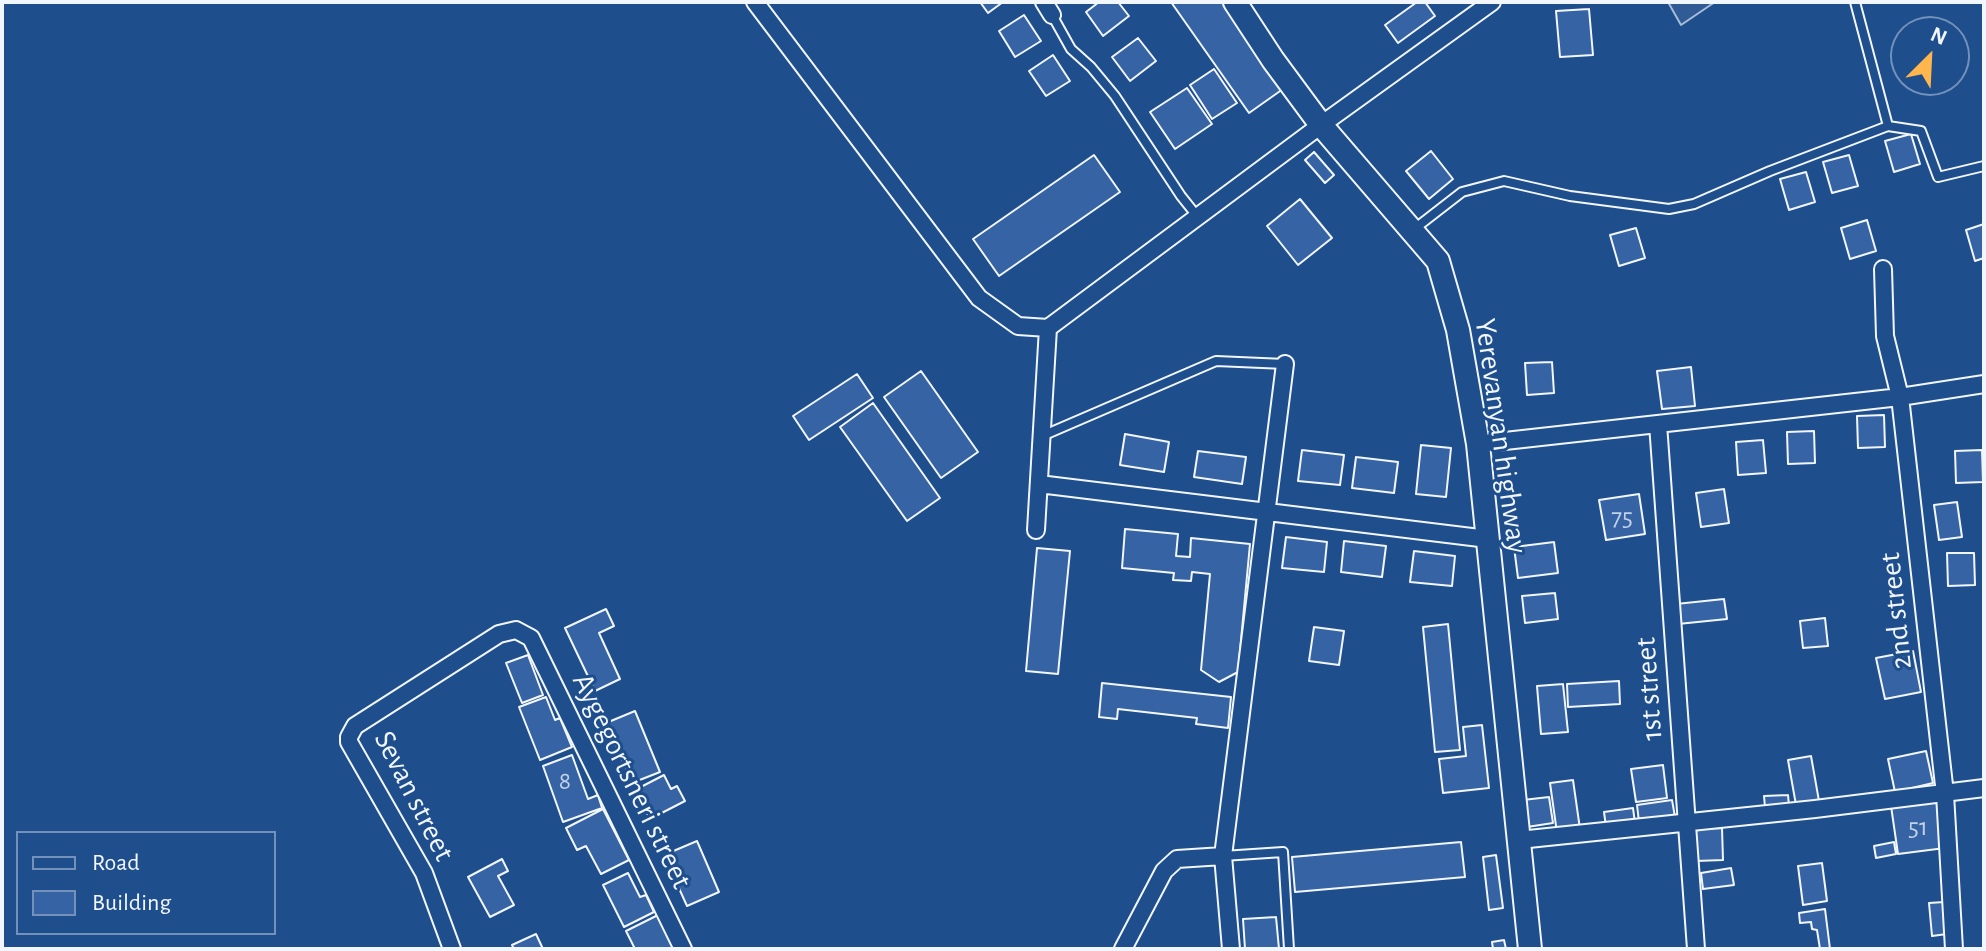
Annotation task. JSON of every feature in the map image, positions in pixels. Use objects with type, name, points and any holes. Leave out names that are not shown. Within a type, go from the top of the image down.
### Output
[{"type":"main road","name":"Yerevanyan highway","points":[[1235,2],[1321,125],[1438,261],[1458,330],[1478,444],[1530,949]]},
{"type":"street","points":[[755,2],[979,298],[1018,326],[1048,328],[1492,2]]},
{"type":"street","name":"2nd street","points":[[1883,269],[1885,336],[1900,397],[1945,794],[1954,949]]},
{"type":"street","points":[[1036,530],[1048,328]]},
{"type":"street","points":[[1231,949],[1223,856],[1285,364]]},
{"type":"street","points":[[1478,444],[1900,397],[1984,384]]},
{"type":"street","name":"1st street","points":[[1658,424],[1696,949]]},
{"type":"street","points":[[1039,484],[1488,539]]},
{"type":"street","name":"Sevan street","points":[[452,949],[424,873],[349,742],[349,737],[355,726],[499,634],[516,630],[531,638]]},
{"type":"street","name":"Aygegortsneri street","points":[[531,638],[683,949]]},
{"type":"street","points":[[1519,840],[1984,788]]},
{"type":"street","points":[[1123,949],[1164,871],[1177,859],[1223,856]]},
{"type":"lane","points":[[1855,2],[1888,126]]},
{"type":"lane","points":[[1048,8],[1071,49],[1115,96],[1197,216]]},
{"type":"lane","points":[[1412,230],[1462,192],[1504,181],[1570,196],[1669,209],[1694,204],[1888,126],[1921,131],[1938,177],[1984,166]]},
{"type":"lane","points":[[1041,436],[1216,361],[1285,364]]},
{"type":"lane","points":[[1223,856],[1283,852],[1289,949]]},
{"type":"shaded area","points":[[1668,2],[1715,2],[1681,25]]},
{"type":"building","points":[[980,2],[1003,2],[988,13]]},
{"type":"building","points":[[1099,2],[1118,2],[1129,16],[1103,36],[1086,12]]},
{"type":"building","points":[[1171,2],[1222,2],[1283,89],[1249,113]]},
{"type":"building","points":[[1417,2],[1425,2],[1435,16],[1398,43],[1385,25]]},
{"type":"building","points":[[1589,9],[1593,55],[1560,57],[1556,11]]},
{"type":"building","points":[[1024,15],[1041,41],[1015,57],[999,31]]},
{"type":"building","points":[[1138,38],[1156,61],[1130,81],[1112,57]]},
{"type":"building","points":[[1053,55],[1070,81],[1046,96],[1029,71]]},
{"type":"building","points":[[1214,69],[1237,103],[1212,119],[1190,85]]},
{"type":"building","points":[[1187,88],[1212,124],[1175,149],[1150,112]]},
{"type":"building","points":[[1911,134],[1920,164],[1894,172],[1885,141]]},
{"type":"building","points":[[1431,151],[1453,179],[1429,199],[1406,171]]},
{"type":"building","points":[[1314,152],[1334,175],[1325,183],[1305,160]]},
{"type":"building","points":[[1094,155],[1120,192],[999,276],[973,239]]},
{"type":"building","points":[[1849,155],[1858,186],[1832,193],[1823,162]]},
{"type":"building","points":[[1806,172],[1815,202],[1789,210],[1780,179]]},
{"type":"building","points":[[1300,199],[1332,238],[1298,265],[1267,226]]},
{"type":"building","points":[[1867,220],[1876,251],[1850,259],[1841,228]]},
{"type":"building","points":[[1984,224],[1984,258],[1975,261],[1966,230]]},
{"type":"building","points":[[1636,228],[1645,258],[1619,266],[1610,235]]},
{"type":"building","points":[[1552,362],[1554,393],[1527,395],[1525,363]]},
{"type":"building","points":[[1691,367],[1695,406],[1662,409],[1657,371]]},
{"type":"building","points":[[921,371],[978,452],[941,478],[884,397]]},
{"type":"building","points":[[857,374],[873,398],[809,440],[793,416]]},
{"type":"building","points":[[873,403],[940,498],[907,521],[840,427]]},
{"type":"building","points":[[1884,415],[1885,447],[1858,448],[1857,416]]},
{"type":"building","points":[[1814,431],[1815,463],[1788,464],[1787,432]]},
{"type":"building","points":[[1125,434],[1169,442],[1164,472],[1120,465]]},
{"type":"building","points":[[1763,440],[1766,473],[1738,475],[1736,442]]},
{"type":"building","points":[[1421,445],[1451,448],[1446,497],[1416,494]]},
{"type":"building","points":[[1302,450],[1344,455],[1340,485],[1298,481]]},
{"type":"building","points":[[1982,450],[1983,482],[1956,483],[1955,451]]},
{"type":"building","points":[[1198,451],[1246,457],[1242,484],[1194,477]]},
{"type":"building","points":[[1356,457],[1398,462],[1394,493],[1352,488]]},
{"type":"building","points":[[1724,489],[1729,523],[1701,527],[1696,493]]},
{"type":"building","points":[[1639,494],[1645,534],[1606,540],[1599,500]]},
{"type":"building","points":[[1957,502],[1962,537],[1939,540],[1934,505]]},
{"type":"building","points":[[1125,529],[1178,534],[1176,556],[1190,557],[1191,538],[1250,544],[1238,672],[1219,682],[1201,670],[1210,574],[1192,572],[1191,581],[1173,580],[1174,573],[1122,568]]},
{"type":"building","points":[[1286,537],[1327,542],[1324,572],[1282,568]]},
{"type":"building","points":[[1344,541],[1386,546],[1382,577],[1341,572]]},
{"type":"building","points":[[1554,542],[1558,573],[1518,578],[1514,547]]},
{"type":"building","points":[[1037,548],[1070,551],[1058,674],[1026,671]]},
{"type":"building","points":[[1414,551],[1455,556],[1452,586],[1410,582]]},
{"type":"building","points":[[1947,553],[1974,553],[1975,585],[1948,586]]},
{"type":"building","points":[[1555,593],[1558,619],[1525,623],[1522,596]]},
{"type":"building","points":[[1724,599],[1727,619],[1678,624],[1676,604]]},
{"type":"building","points":[[606,609],[614,626],[599,633],[620,679],[595,691],[565,628]]},
{"type":"building","points":[[1825,618],[1828,646],[1803,648],[1800,621]]},
{"type":"building","points":[[1448,624],[1460,750],[1435,752],[1423,627]]},
{"type":"building","points":[[1314,627],[1344,631],[1339,665],[1309,661]]},
{"type":"building","points":[[1913,651],[1921,692],[1885,699],[1876,658]]},
{"type":"building","points":[[528,655],[543,695],[522,703],[506,663]]},
{"type":"building","points":[[1619,681],[1620,704],[1568,707],[1567,684]]},
{"type":"building","points":[[1102,683],[1231,697],[1228,728],[1196,724],[1197,718],[1118,709],[1117,719],[1099,717]]},
{"type":"building","points":[[1563,684],[1568,732],[1541,734],[1537,686]]},
{"type":"building","points":[[546,697],[555,720],[560,718],[572,747],[540,760],[519,707]]},
{"type":"building","points":[[635,711],[660,772],[632,783],[606,723]]},
{"type":"building","points":[[1482,725],[1489,788],[1443,793],[1439,759],[1466,756],[1463,727]]},
{"type":"building","points":[[1926,751],[1933,783],[1895,792],[1888,759]]},
{"type":"building","points":[[572,755],[588,799],[598,795],[602,808],[563,822],[543,766]]},
{"type":"building","points":[[1811,756],[1819,801],[1796,805],[1788,760]]},
{"type":"building","points":[[1663,765],[1667,798],[1636,802],[1631,769]]},
{"type":"building","points":[[664,775],[671,789],[677,786],[685,801],[650,819],[635,790]]},
{"type":"building","points":[[1573,780],[1580,829],[1557,833],[1550,783]]},
{"type":"building","points":[[1788,795],[1789,806],[1765,807],[1764,796]]},
{"type":"building","points":[[1549,797],[1553,823],[1527,827],[1523,800]]},
{"type":"building","points":[[1938,799],[1945,848],[1898,854],[1891,806]]},
{"type":"building","points":[[1672,800],[1675,817],[1639,822],[1637,805]]},
{"type":"building","points":[[1633,808],[1635,823],[1606,827],[1604,812]]},
{"type":"building","points":[[603,809],[629,860],[601,874],[586,846],[577,850],[566,828]]},
{"type":"building","points":[[1722,828],[1723,860],[1696,861],[1695,829]]},
{"type":"building","points":[[697,841],[719,892],[687,906],[664,855]]},
{"type":"building","points":[[1461,842],[1465,877],[1295,892],[1292,857]]},
{"type":"building","points":[[1894,842],[1896,854],[1876,858],[1874,846]]},
{"type":"building","points":[[1496,855],[1503,908],[1489,910],[1483,857]]},
{"type":"building","points":[[502,859],[508,871],[498,876],[514,905],[490,917],[468,877]]},
{"type":"building","points":[[1822,863],[1827,901],[1803,905],[1798,866]]},
{"type":"building","points":[[1731,868],[1734,885],[1703,889],[1701,873]]},
{"type":"building","points":[[628,873],[640,897],[646,895],[654,912],[624,927],[603,885]]},
{"type":"building","points":[[1944,902],[1947,934],[1932,936],[1929,903]]},
{"type":"building","points":[[1825,909],[1830,949],[1820,949],[1817,930],[1812,929],[1811,922],[1800,923],[1799,913]]},
{"type":"building","points":[[658,915],[675,949],[635,949],[626,931]]},
{"type":"building","points":[[1276,917],[1279,949],[1245,949],[1243,919]]},
{"type":"building","points":[[536,934],[543,949],[514,949],[512,945]]},
{"type":"building","points":[[1504,940],[1506,949],[1493,949],[1492,942]]}]
